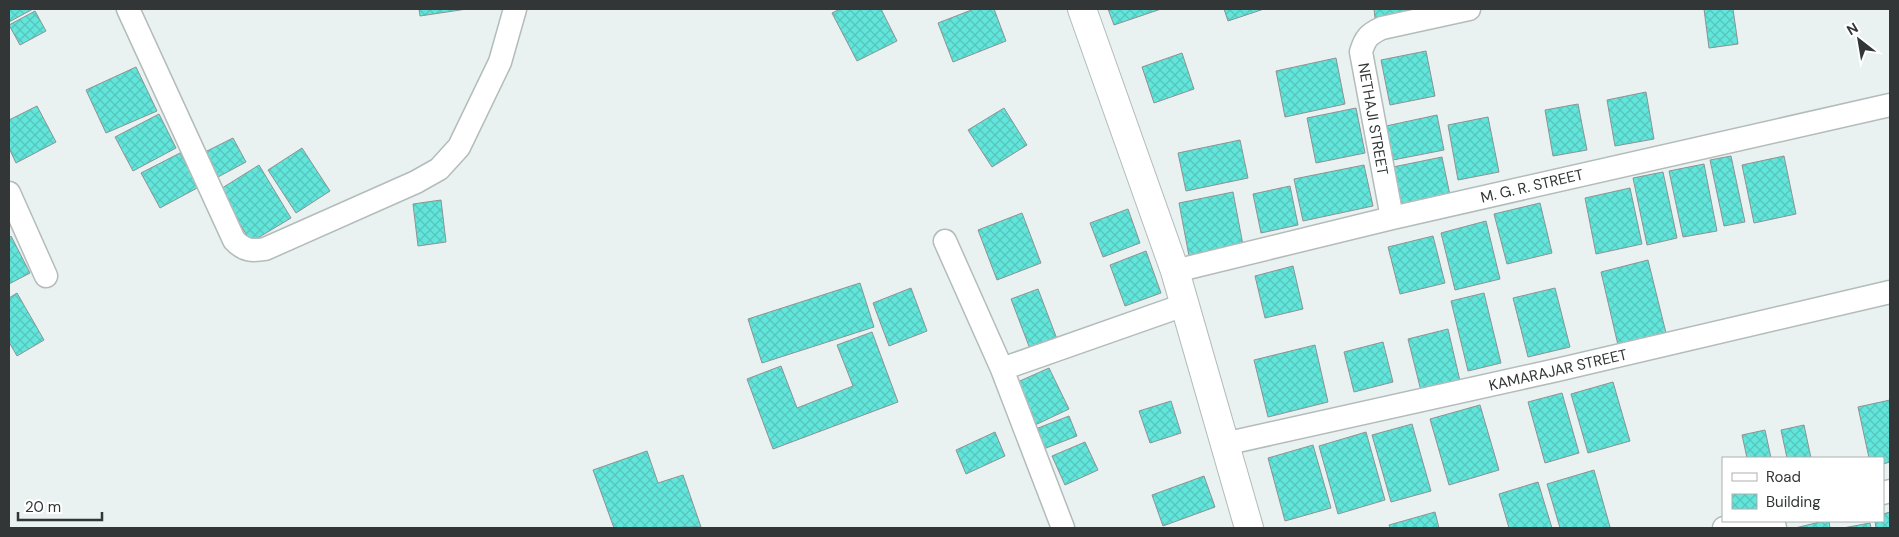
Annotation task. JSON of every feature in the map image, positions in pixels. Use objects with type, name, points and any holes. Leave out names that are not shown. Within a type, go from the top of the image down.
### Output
[{"type":"street","points":[[128,9],[234,240],[247,250],[256,250],[265,249],[439,170],[459,147],[500,62],[515,9]]},
{"type":"street","points":[[1082,9],[1175,271],[1248,528]]},
{"type":"street","name":"NETHAJI STREET","points":[[1392,218],[1361,52],[1363,43],[1370,33],[1382,28],[1469,9]]},
{"type":"street","name":"M. G. R. STREET","points":[[1175,271],[1392,218],[1890,105]]},
{"type":"street","points":[[9,193],[46,276]]},
{"type":"street","points":[[946,241],[1002,369],[1063,528]]},
{"type":"street","name":"KAMARAJAR STREET","points":[[1224,444],[1556,370],[1890,292]]},
{"type":"street","points":[[1002,369],[1184,305]]},
{"type":"street","points":[[1724,528],[1752,522]]},
{"type":"building","points":[[9,9],[33,9],[9,22]]},
{"type":"building","points":[[419,9],[467,9],[420,16]]},
{"type":"building","points":[[840,9],[881,9],[897,41],[857,61],[832,13]]},
{"type":"building","points":[[974,9],[994,9],[1006,41],[953,62],[938,23]]},
{"type":"building","points":[[1108,9],[1161,9],[1114,25]]},
{"type":"building","points":[[1224,9],[1264,9],[1228,21]]},
{"type":"building","points":[[1374,9],[1424,9],[1375,18]]},
{"type":"building","points":[[1704,9],[1733,9],[1738,44],[1709,48]]},
{"type":"building","points":[[35,11],[46,31],[20,45],[9,25]]},
{"type":"building","points":[[1426,51],[1435,96],[1390,105],[1381,60]]},
{"type":"building","points":[[1182,53],[1194,89],[1154,103],[1142,67]]},
{"type":"building","points":[[1336,58],[1345,104],[1285,117],[1276,71]]},
{"type":"building","points":[[136,67],[157,111],[106,133],[86,90]]},
{"type":"building","points":[[1646,92],[1654,139],[1615,146],[1607,100]]},
{"type":"building","points":[[1578,104],[1587,150],[1553,156],[1545,110]]},
{"type":"building","points":[[37,106],[56,142],[16,163],[9,148],[9,120]]},
{"type":"building","points":[[1004,108],[1027,145],[992,167],[968,130]]},
{"type":"building","points":[[1356,108],[1365,153],[1316,163],[1307,118]]},
{"type":"building","points":[[159,114],[176,148],[133,171],[115,137]]},
{"type":"building","points":[[1437,115],[1444,150],[1393,160],[1386,126]]},
{"type":"building","points":[[1488,117],[1499,172],[1458,180],[1448,125]]},
{"type":"building","points":[[233,138],[246,162],[218,177],[205,152]]},
{"type":"building","points":[[1240,140],[1248,178],[1186,191],[1178,153]]},
{"type":"building","points":[[302,148],[330,191],[296,213],[268,170]]},
{"type":"building","points":[[180,153],[199,187],[160,208],[141,173]]},
{"type":"building","points":[[1731,156],[1745,222],[1724,226],[1710,160]]},
{"type":"building","points":[[1784,156],[1796,214],[1754,223],[1742,165]]},
{"type":"building","points":[[1442,157],[1451,200],[1402,210],[1393,167]]},
{"type":"building","points":[[1704,164],[1717,231],[1683,237],[1669,171]]},
{"type":"building","points":[[259,165],[291,218],[251,242],[219,190]]},
{"type":"building","points":[[1364,165],[1373,206],[1303,221],[1294,179]]},
{"type":"building","points":[[1663,172],[1677,238],[1647,245],[1633,178]]},
{"type":"building","points":[[1290,186],[1298,225],[1261,233],[1253,194]]},
{"type":"building","points":[[1630,188],[1642,244],[1596,254],[1585,198]]},
{"type":"building","points":[[1233,192],[1243,245],[1189,256],[1179,203]]},
{"type":"building","points":[[441,200],[446,242],[418,246],[413,204]]},
{"type":"building","points":[[1540,203],[1552,253],[1507,264],[1494,214]]},
{"type":"building","points":[[1128,209],[1140,243],[1103,257],[1090,223]]},
{"type":"building","points":[[1022,213],[1041,263],[997,280],[978,230]]},
{"type":"building","points":[[1486,221],[1500,279],[1455,290],[1441,233]]},
{"type":"building","points":[[11,236],[30,273],[9,284],[9,238]]},
{"type":"building","points":[[1433,236],[1445,283],[1400,294],[1388,247]]},
{"type":"building","points":[[1146,251],[1161,293],[1125,306],[1110,265]]},
{"type":"building","points":[[1648,260],[1666,333],[1618,345],[1601,272]]},
{"type":"building","points":[[1293,266],[1303,309],[1265,318],[1255,276]]},
{"type":"building","points":[[860,283],[874,327],[762,363],[748,319]]},
{"type":"building","points":[[911,288],[927,331],[889,346],[873,303]]},
{"type":"building","points":[[1555,288],[1570,347],[1528,357],[1513,298]]},
{"type":"building","points":[[1038,289],[1057,339],[1030,349],[1011,299]]},
{"type":"building","points":[[17,293],[44,340],[17,356],[9,342],[9,298]]},
{"type":"building","points":[[1484,293],[1501,363],[1468,371],[1451,301]]},
{"type":"building","points":[[1448,329],[1460,381],[1421,391],[1408,339]]},
{"type":"building","points":[[872,332],[898,402],[773,449],[747,379],[781,366],[797,408],[853,386],[837,345]]},
{"type":"building","points":[[1383,342],[1393,382],[1354,392],[1344,352]]},
{"type":"building","points":[[1315,345],[1328,402],[1268,417],[1254,360]]},
{"type":"building","points":[[1049,368],[1069,409],[1033,426],[1013,384]]},
{"type":"building","points":[[1613,382],[1630,441],[1588,453],[1571,394]]},
{"type":"building","points":[[1562,393],[1579,453],[1545,463],[1528,402]]},
{"type":"building","points":[[1890,400],[1890,462],[1884,464],[1884,457],[1869,457],[1858,407]]},
{"type":"building","points":[[1171,401],[1181,433],[1150,443],[1139,411]]},
{"type":"building","points":[[1480,405],[1499,470],[1449,485],[1430,419]]},
{"type":"building","points":[[1069,416],[1077,436],[1041,450],[1033,430]]},
{"type":"building","points":[[1412,424],[1431,491],[1391,502],[1372,435]]},
{"type":"building","points":[[1804,425],[1811,457],[1787,457],[1781,430]]},
{"type":"building","points":[[1765,430],[1771,457],[1747,457],[1742,435]]},
{"type":"building","points":[[995,432],[1005,456],[966,474],[956,450]]},
{"type":"building","points":[[1366,432],[1385,500],[1338,514],[1319,446]]},
{"type":"building","points":[[1085,442],[1098,470],[1065,485],[1052,456]]},
{"type":"building","points":[[1313,445],[1331,508],[1285,521],[1268,458]]},
{"type":"building","points":[[647,451],[658,483],[683,475],[701,527],[614,528],[593,470]]},
{"type":"building","points":[[1594,470],[1610,527],[1560,528],[1547,484]]},
{"type":"building","points":[[1204,476],[1215,507],[1163,526],[1152,495]]},
{"type":"building","points":[[1538,482],[1552,528],[1509,528],[1499,494]]},
{"type":"building","points":[[1435,512],[1439,528],[1390,528],[1389,525]]},
{"type":"building","points":[[1890,512],[1890,528],[1876,528],[1875,522],[1884,522],[1884,514]]},
{"type":"building","points":[[1820,522],[1829,522],[1830,528],[1795,528]]},
{"type":"building","points":[[1870,523],[1871,528],[1843,528]]}]
